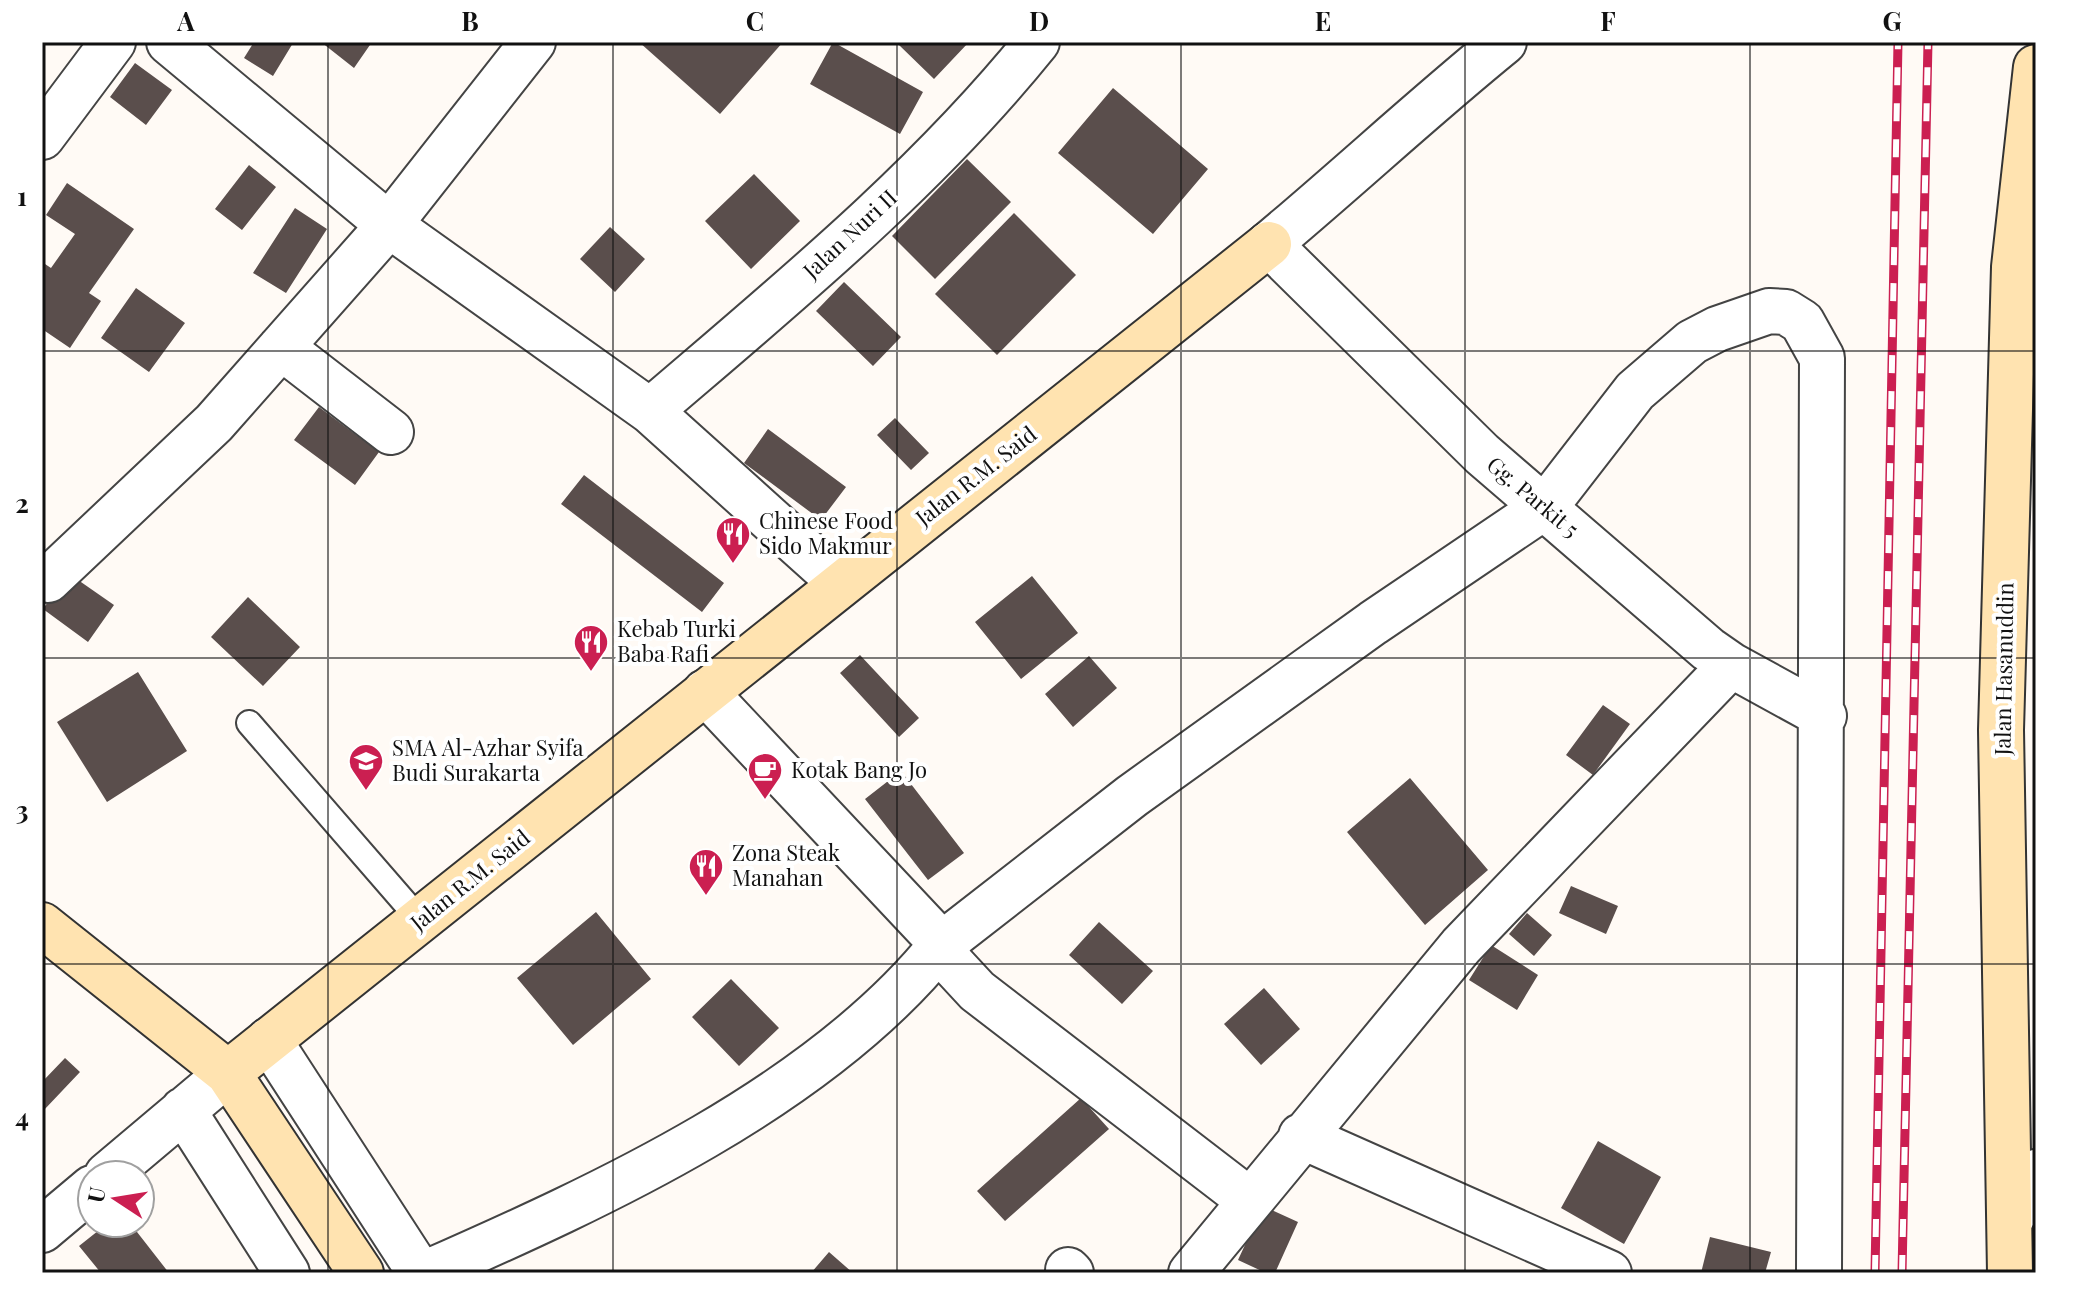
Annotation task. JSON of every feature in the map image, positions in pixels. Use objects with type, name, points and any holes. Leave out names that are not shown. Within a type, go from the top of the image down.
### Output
[{"type":"main road","name":"Jalan Hasanuddin","points":[[2010,1273],[2001,730],[2036,67]]},
{"type":"main road","name":"Jalan R.M. Said","points":[[228,1073],[1269,244]]},
{"type":"main road","points":[[42,925],[228,1073],[361,1273]]},
{"type":"street","points":[[42,137],[113,42]]},
{"type":"street","points":[[169,42],[389,225],[650,411],[841,583]]},
{"type":"street","points":[[48,580],[214,423],[389,225],[533,42]]},
{"type":"street","name":"Jalan Nuri II","points":[[650,411],[786,294],[983,109],[1037,42]]},
{"type":"street","name":"Jalan R.M. Said","points":[[1269,244],[1386,146],[1407,121],[1504,42]]},
{"type":"street","name":"Jalan R.M. Said","points":[[1386,146],[1416,133],[1530,42]]},
{"type":"street","name":"Gg. Parkit 5","points":[[1269,244],[1482,454],[1731,665],[1824,716]]},
{"type":"street","points":[[269,1040],[423,1273],[559,1214],[782,1089],[918,974],[942,944],[1157,778],[1373,623],[1546,506],[1635,391],[1692,342],[1769,311],[1786,312],[1802,322],[1822,358],[1824,716],[1819,1273]]},
{"type":"street","points":[[281,347],[391,432]]},
{"type":"street","points":[[1191,1273],[1301,1136],[1461,946],[1731,665]]},
{"type":"street","points":[[705,692],[942,944],[952,964],[977,991],[1249,1200]]},
{"type":"street","points":[[126,1159],[228,1073]]},
{"type":"street","points":[[183,1110],[287,1273]]},
{"type":"street","points":[[1301,1136],[1588,1269]]},
{"type":"street","points":[[2010,1221],[2036,1172]]},
{"type":"street","points":[[248,1212],[296,1177]]},
{"type":"street","points":[[42,1230],[76,1201]]},
{"type":"lane","points":[[249,723],[420,920]]},
{"type":"building","points":[[254,42],[293,43],[273,76],[244,58]]},
{"type":"building","points":[[321,42],[372,42],[354,68]]},
{"type":"building","points":[[639,42],[783,42],[720,114]]},
{"type":"building","points":[[833,42],[923,92],[900,134],[810,84]]},
{"type":"building","points":[[901,42],[969,42],[934,79],[899,45]]},
{"type":"building","points":[[135,63],[172,90],[146,125],[110,97]]},
{"type":"building","points":[[1113,88],[1208,169],[1153,234],[1058,153]]},
{"type":"building","points":[[967,159],[1011,202],[935,279],[892,236]]},
{"type":"building","points":[[249,165],[276,187],[242,230],[215,209]]},
{"type":"building","points":[[754,174],[800,221],[751,269],[705,221]]},
{"type":"building","points":[[67,183],[134,229],[89,293],[101,301],[70,348],[42,329],[42,262],[51,268],[75,234],[46,215]]},
{"type":"building","points":[[295,208],[327,229],[286,293],[253,273]]},
{"type":"building","points":[[1014,213],[1076,275],[997,355],[935,294]]},
{"type":"building","points":[[610,227],[645,259],[615,292],[580,259]]},
{"type":"building","points":[[844,282],[901,337],[873,366],[816,311]]},
{"type":"building","points":[[136,288],[185,323],[149,372],[101,338]]},
{"type":"building","points":[[319,407],[379,452],[355,485],[294,440]]},
{"type":"building","points":[[895,418],[929,453],[911,470],[877,435]]},
{"type":"building","points":[[768,429],[846,487],[821,520],[744,463]]},
{"type":"building","points":[[584,475],[724,583],[702,612],[561,504]]},
{"type":"building","points":[[68,573],[114,605],[88,642],[43,609]]},
{"type":"building","points":[[1032,576],[1078,633],[1021,679],[975,622]]},
{"type":"building","points":[[248,597],[300,647],[263,686],[211,637]]},
{"type":"building","points":[[860,655],[919,718],[899,737],[840,673]]},
{"type":"building","points":[[1089,656],[1117,688],[1073,727],[1045,694]]},
{"type":"building","points":[[138,672],[187,751],[107,802],[57,722]]},
{"type":"building","points":[[1603,705],[1630,724],[1593,775],[1566,755]]},
{"type":"building","points":[[901,771],[964,853],[928,880],[865,799]]},
{"type":"building","points":[[1410,778],[1488,870],[1425,925],[1347,832]]},
{"type":"building","points":[[1571,886],[1618,906],[1606,934],[1559,913]]},
{"type":"building","points":[[596,912],[651,979],[573,1045],[517,978]]},
{"type":"building","points":[[1527,913],[1552,935],[1534,956],[1509,934]]},
{"type":"building","points":[[1099,922],[1153,971],[1122,1004],[1069,955]]},
{"type":"building","points":[[1491,945],[1538,975],[1517,1010],[1469,980]]},
{"type":"building","points":[[731,979],[779,1028],[739,1066],[692,1017]]},
{"type":"building","points":[[1264,988],[1300,1029],[1261,1065],[1224,1024]]},
{"type":"building","points":[[65,1058],[80,1072],[44,1110],[42,1082]]},
{"type":"building","points":[[1081,1098],[1109,1129],[1005,1221],[977,1191]]},
{"type":"building","points":[[1598,1141],[1661,1177],[1624,1244],[1561,1208]]},
{"type":"building","points":[[1263,1206],[1298,1222],[1275,1273],[1266,1273],[1238,1260]]},
{"type":"building","points":[[1710,1237],[1771,1252],[1765,1273],[1701,1273]]},
{"type":"building","points":[[88,1239],[142,1239],[169,1273],[101,1273],[79,1246]]},
{"type":"building","points":[[829,1252],[853,1273],[811,1273]]},
{"type":"railway","points":[[1875,1273],[1898,42]]},
{"type":"railway","points":[[1902,1273],[1928,42]]},
{"type":"place","name":"Chinese Food Sido Makmur","points":[[733,565]]},
{"type":"place","name":"Kebab Turki Baba Rafi","points":[[591,673]]},
{"type":"place","name":"SMA Al-Azhar Syifa Budi Surakarta","points":[[366,792]]},
{"type":"place","name":"Kotak Bang Jo","points":[[765,801]]},
{"type":"place","name":"Zona Steak Manahan","points":[[706,897]]}]
